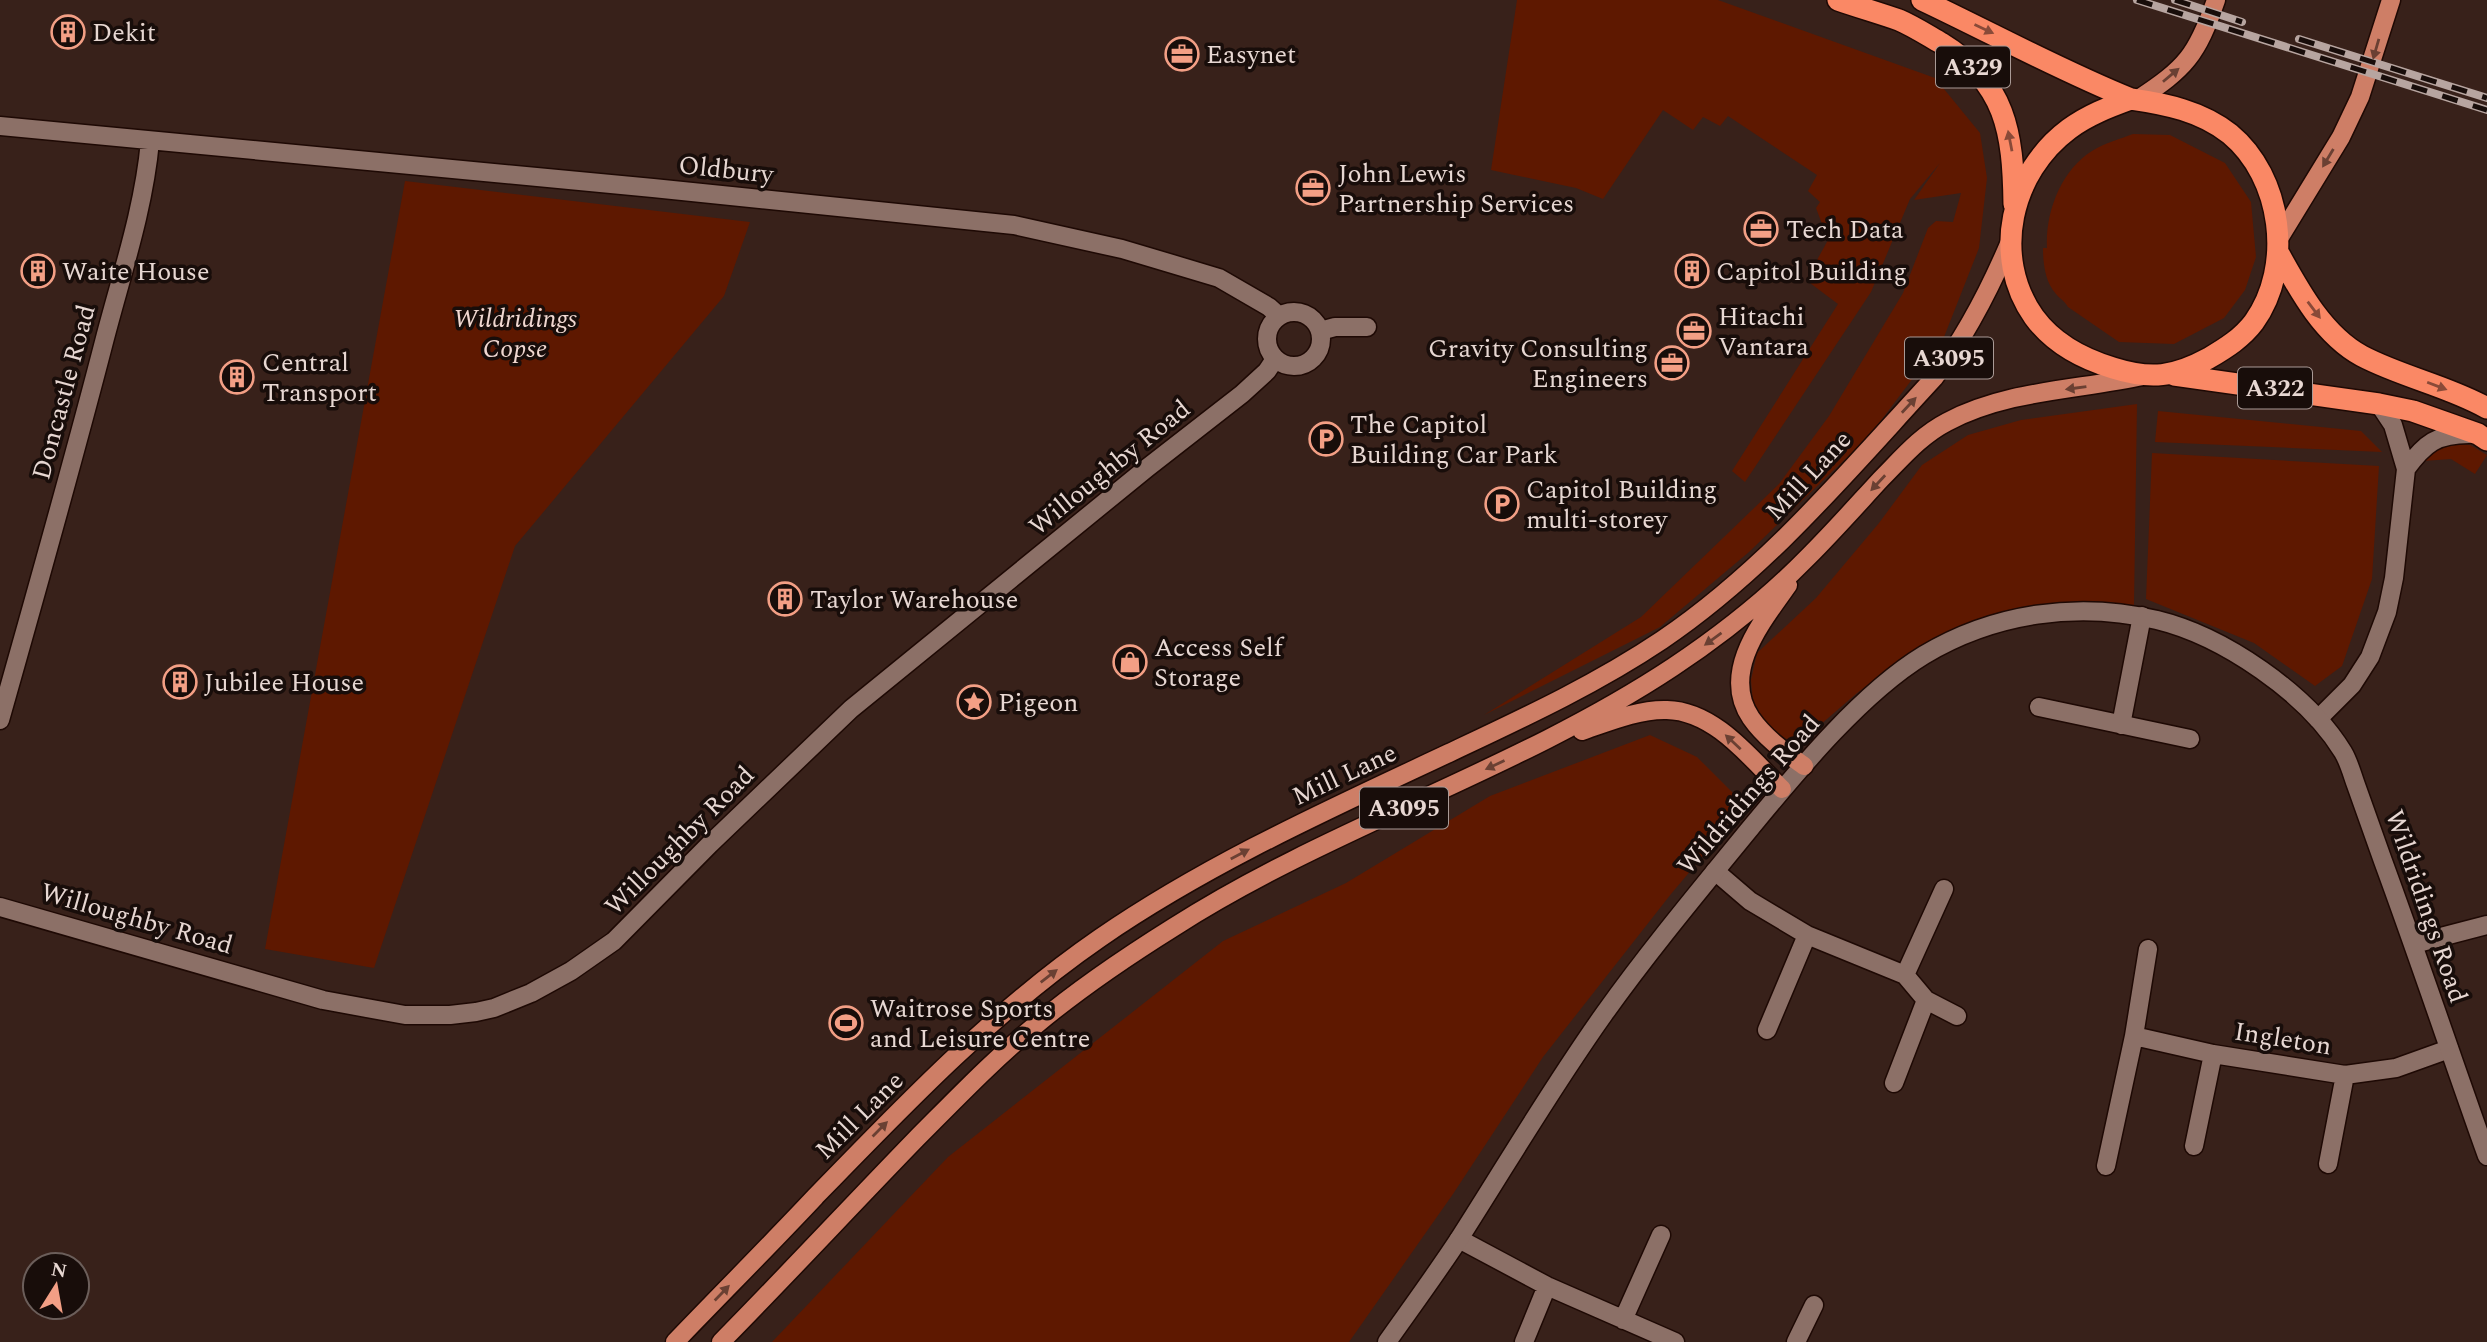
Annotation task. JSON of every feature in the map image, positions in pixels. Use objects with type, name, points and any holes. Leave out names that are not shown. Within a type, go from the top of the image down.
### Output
[{"type":"highway","name":"A329","points":[[1838,0],[1901,21],[1961,56],[1976,70],[1997,101],[2006,126],[2012,155],[2014,209]]},
{"type":"highway","name":"A329","points":[[1922,0],[1995,34],[2075,77],[2134,100]]},
{"type":"highway","points":[[2134,100],[2179,108],[2200,116],[2229,133],[2242,145],[2265,178],[2275,213],[2278,246],[2268,293],[2254,322],[2237,341],[2222,351],[2172,374],[2143,376],[2125,372],[2086,358],[2056,340],[2033,315],[2017,282],[2010,244],[2014,209],[2034,167],[2068,129],[2095,113],[2134,100]]},
{"type":"highway","points":[[2278,246],[2307,301],[2334,334],[2348,346],[2385,366],[2487,408]]},
{"type":"highway","name":"A322","points":[[2172,374],[2379,404],[2413,411],[2482,437]]},
{"type":"main road","points":[[2134,100],[2171,77],[2194,53],[2205,32],[2216,0]]},
{"type":"main road","points":[[2278,246],[2341,137],[2360,97],[2391,0]]},
{"type":"main road","name":"Mill Lane","points":[[677,1339],[937,1073],[1045,978],[1100,938],[1166,895],[1284,831],[1524,718],[1620,666],[1682,626],[1739,581],[1807,516],[1934,379],[1978,309],[2010,244]]},
{"type":"main road","name":"A3095","points":[[721,1342],[986,1069],[1080,990],[1178,924],[1302,855],[1531,748],[1606,708],[1673,667],[1747,612],[1808,557],[1909,449],[1932,430],[1988,405],[2143,376]]},
{"type":"main road","points":[[1804,766],[1770,740],[1750,718],[1745,707],[1741,683],[1745,656],[1756,631],[1808,557]]},
{"type":"main road","points":[[1531,748],[1613,720],[1668,710],[1697,718],[1719,729],[1782,789]]},
{"type":"street","points":[[0,126],[150,141]]},
{"type":"street","name":"Oldbury","points":[[150,141],[1014,225],[1122,248],[1219,278],[1269,307],[1279,316]]},
{"type":"street","name":"Doncastle Road","points":[[0,720],[137,214],[147,170],[150,141]]},
{"type":"street","points":[[1295,312],[1311,317],[1320,331],[1320,349],[1309,362],[1292,366],[1275,359],[1267,345],[1267,337],[1273,322],[1279,316],[1295,312]]},
{"type":"street","points":[[1320,331],[1335,327],[1367,327]]},
{"type":"street","name":"Willoughby Road","points":[[0,907],[323,1000],[405,1015],[476,1012],[531,993],[571,971],[614,941],[710,844],[851,709],[1242,394],[1267,371],[1275,359]]},
{"type":"street","points":[[2318,719],[2352,685],[2370,657],[2387,612],[2398,555],[2406,469],[2393,425],[2379,404]]},
{"type":"street","points":[[2406,469],[2418,452],[2447,434],[2482,437]]},
{"type":"street","name":"Wildridings Road","points":[[1387,1342],[1459,1239],[1521,1137],[1604,1014],[1782,789],[1896,673],[1958,637],[1998,623],[2046,612],[2098,611],[2142,616],[2195,632],[2222,645],[2271,678],[2318,719],[2344,754],[2414,944],[2487,1156]]},
{"type":"street","points":[[2120,725],[2142,616]]},
{"type":"street","points":[[2039,707],[2190,739]]},
{"type":"street","points":[[1715,872],[1750,901],[1807,935],[1905,975],[1926,1000],[1957,1016]]},
{"type":"street","points":[[1905,975],[1944,889]]},
{"type":"street","points":[[2414,944],[2487,926]]},
{"type":"street","points":[[1767,1030],[1807,935]]},
{"type":"street","points":[[2106,1167],[2134,1036],[2148,949]]},
{"type":"street","points":[[1894,1083],[1926,1000]]},
{"type":"street","name":"Ingleton","points":[[2134,1036],[2213,1054],[2345,1075],[2396,1068],[2449,1049]]},
{"type":"street","name":"Ingleton","points":[[2194,1146],[2213,1054]]},
{"type":"street","name":"Ingleton","points":[[2328,1164],[2345,1075]]},
{"type":"street","points":[[1623,1320],[1661,1235]]},
{"type":"street","points":[[1459,1239],[1547,1286],[1675,1342]]},
{"type":"street","points":[[1524,1342],[1547,1286]]},
{"type":"street","points":[[1797,1342],[1814,1305]]},
{"type":"green space","points":[[1517,0],[1718,0],[1935,78],[1980,133],[1987,178],[1979,248],[1944,337],[1870,435],[1749,552],[1660,627],[1484,715],[1641,617],[1779,484],[1829,416],[1903,293],[1928,228],[1936,221],[1953,222],[1961,193],[1914,200],[1940,163],[1910,199],[1871,292],[1745,482],[1732,471],[1838,304],[1806,280],[1828,240],[1816,208],[1820,202],[1808,191],[1817,175],[1728,116],[1720,126],[1703,117],[1693,130],[1663,110],[1603,199],[1576,188],[1491,170]]},
{"type":"green space","points":[[2133,134],[2170,135],[2225,163],[2251,202],[2256,257],[2245,290],[2224,318],[2174,344],[2119,342],[2068,307],[2052,289],[2045,272],[2043,248],[2047,248],[2052,207],[2064,181],[2081,159],[2092,151]]},
{"type":"green space","name":"Wildridings Copse","points":[[405,181],[750,222],[724,296],[515,546],[374,968],[265,949]]},
{"type":"green space","points":[[2137,404],[2134,605],[2051,604],[1984,621],[1913,652],[1857,693],[1797,745],[1765,727],[1753,704],[1751,680],[1757,653],[1816,598],[1879,523],[1922,465],[1968,435],[2021,420]]},
{"type":"green space","points":[[2158,411],[2361,431],[2382,452],[2155,442]]},
{"type":"green space","points":[[2452,443],[2470,445],[2487,455],[2475,474],[2451,459],[2423,461],[2435,449]]},
{"type":"green space","points":[[2152,453],[2379,466],[2372,579],[2342,666],[2315,686],[2254,643],[2146,599]]},
{"type":"green space","points":[[1650,735],[1697,757],[1733,793],[1724,831],[1543,1057],[1453,1194],[1349,1342],[772,1342],[948,1157],[1223,941],[1346,883],[1490,796]]},
{"type":"railway","points":[[2137,0],[2487,110]]},
{"type":"railway","points":[[2175,0],[2242,22]]},
{"type":"railway","points":[[2299,39],[2487,98]]},
{"type":"place","name":"Dekit","points":[[68,32]]},
{"type":"place","name":"Easynet","points":[[1182,54]]},
{"type":"place","name":"John Lewis Partnership Services","points":[[1313,188]]},
{"type":"place","name":"Tech Data","points":[[1761,229]]},
{"type":"place","name":"Waite House","points":[[38,271]]},
{"type":"place","name":"Capitol Building","points":[[1692,271]]},
{"type":"place","name":"Hitachi Vantara","points":[[1694,331]]},
{"type":"place","name":"Gravity Consulting Engineers","points":[[1672,363]]},
{"type":"place","name":"Central Transport","points":[[237,377]]},
{"type":"place","name":"The Capitol Building Car Park","points":[[1326,439]]},
{"type":"place","name":"Capitol Building multi-storey","points":[[1502,504]]},
{"type":"place","name":"Taylor Warehouse","points":[[785,599]]},
{"type":"place","name":"Access Self Storage","points":[[1130,662]]},
{"type":"place","name":"Jubilee House","points":[[180,682]]},
{"type":"place","name":"Pigeon","points":[[974,702]]},
{"type":"place","name":"Waitrose Sports and Leisure Centre","points":[[846,1023]]}]
